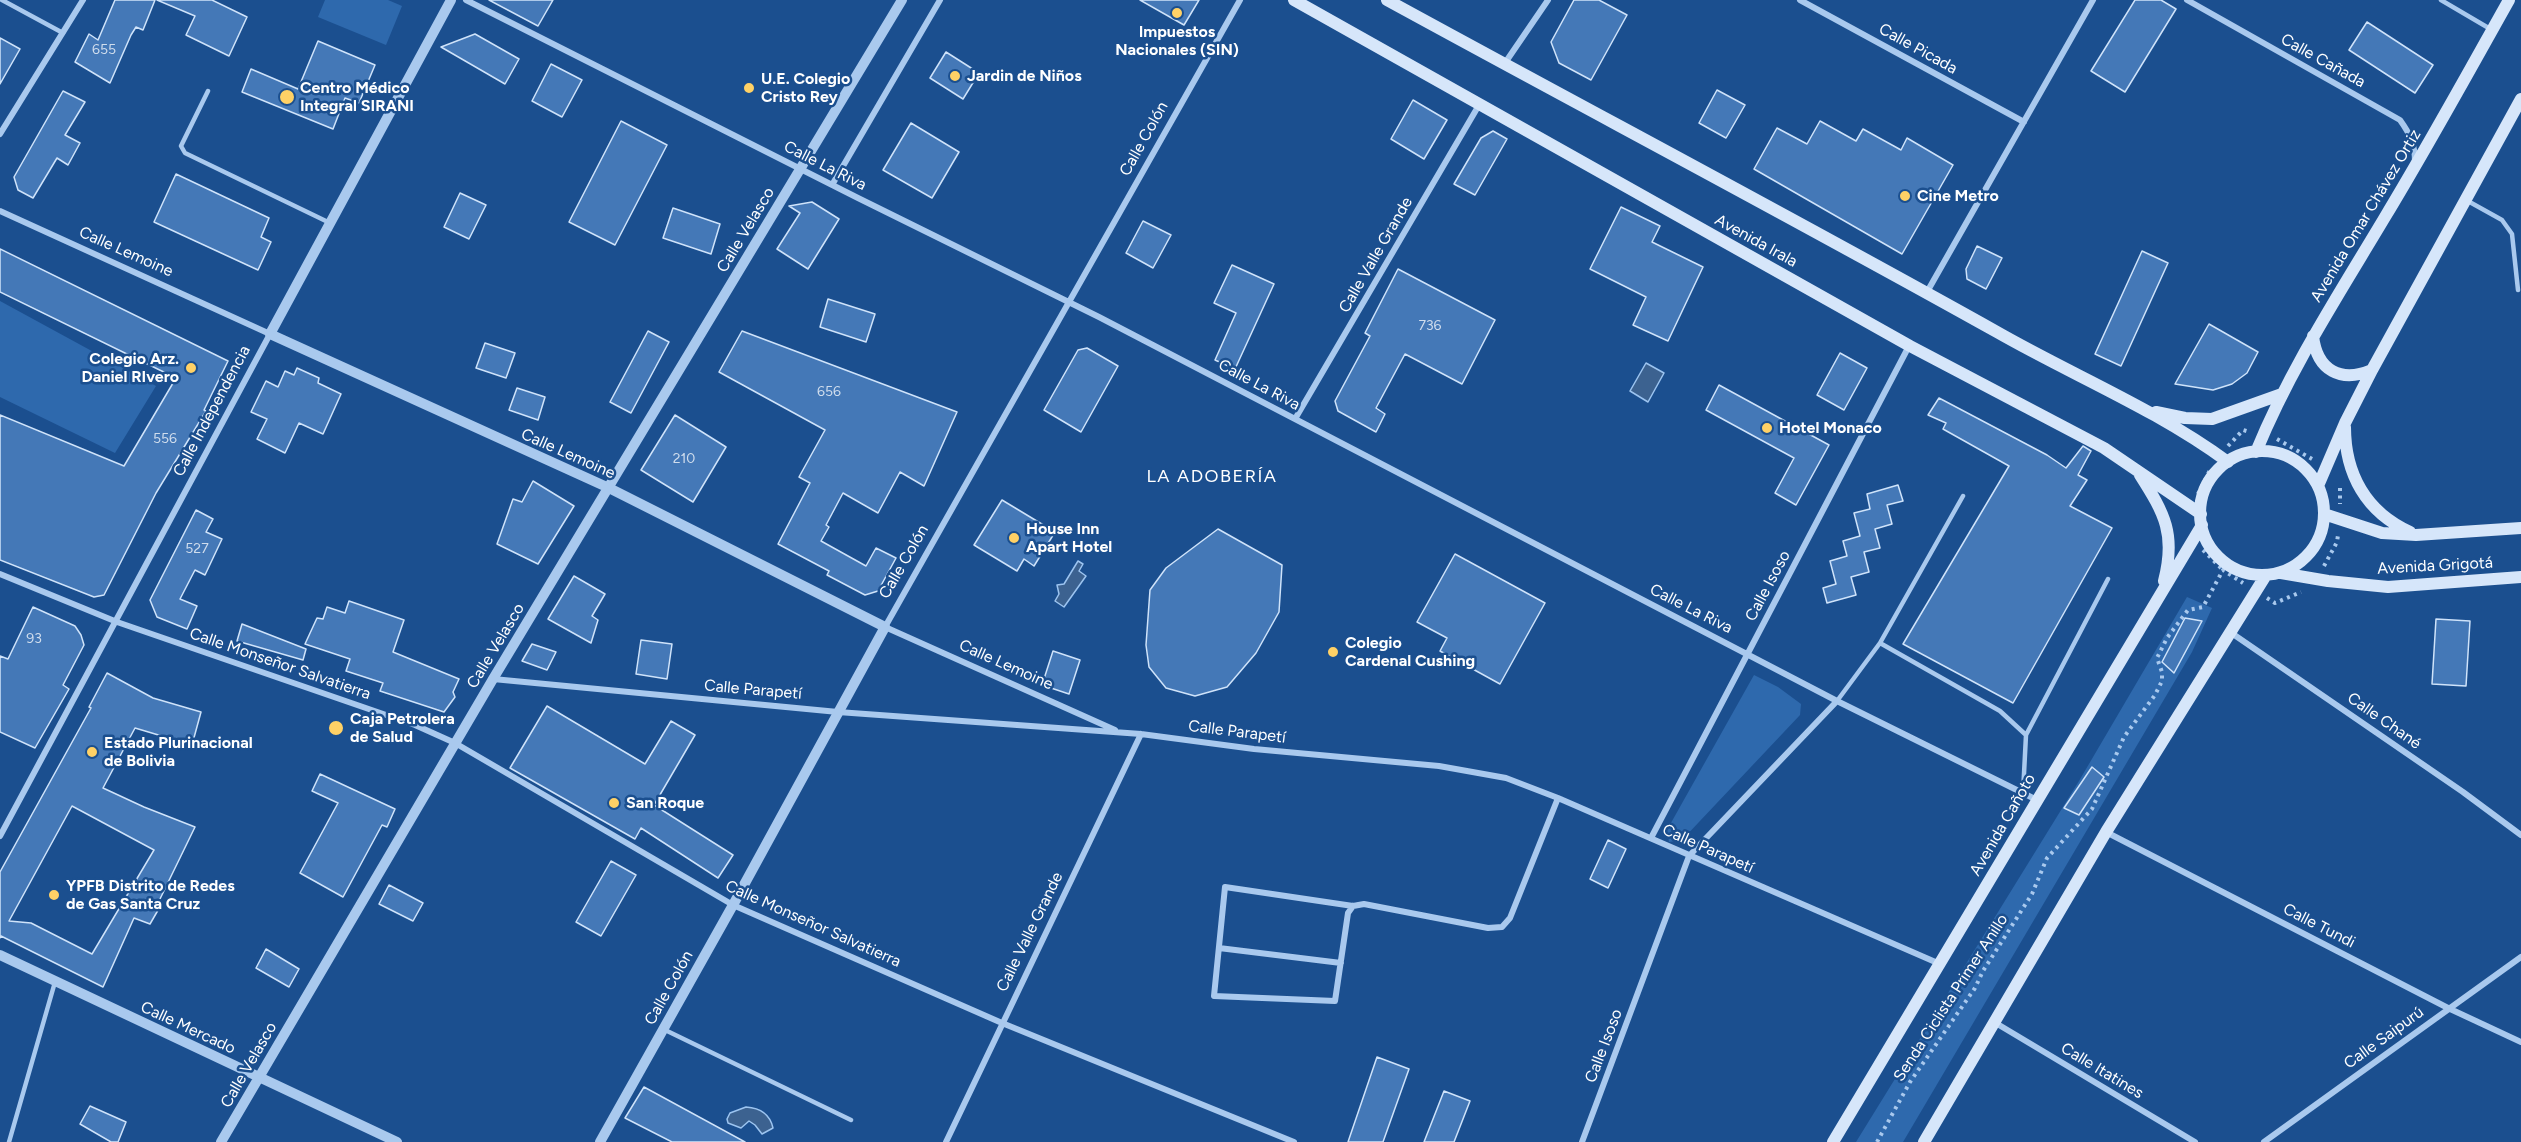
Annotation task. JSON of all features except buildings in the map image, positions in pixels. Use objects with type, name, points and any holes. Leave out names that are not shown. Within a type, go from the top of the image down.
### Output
[{"type":"main road","name":"Avenida Irala","points":[[1294,0],[1910,346],[2104,447],[2136,468],[2198,516]]},
{"type":"main road","points":[[1387,0],[1927,292],[2018,344],[2148,410],[2224,458],[2256,452],[2273,452],[2289,457],[2308,472],[2318,486],[2323,499],[2323,528],[2314,548],[2299,564],[2280,573],[2266,575],[2241,571],[2220,559],[2210,547],[2198,516],[2208,484],[2224,458]]},
{"type":"main road","name":"Avenida Omar Chávez Ortiz","points":[[2256,452],[2282,394],[2313,336],[2415,168],[2509,0]]},
{"type":"main road","points":[[2318,486],[2345,423],[2372,370],[2521,99]]},
{"type":"main road","points":[[2313,336],[2315,350],[2332,372],[2346,376],[2360,375],[2372,370]]},
{"type":"main road","points":[[2148,410],[2184,418],[2212,419],[2282,394]]},
{"type":"main road","points":[[2345,423],[2345,447],[2356,484],[2376,511],[2394,525],[2416,536]]},
{"type":"main road","points":[[2136,468],[2154,497],[2168,534],[2170,557],[2162,592]]},
{"type":"main road","name":"Avenida Grigotá","points":[[2324,514],[2382,533],[2416,536],[2521,528]]},
{"type":"main road","name":"Avenida Cañoto","points":[[1833,1142],[2194,541],[2198,516]]},
{"type":"main road","name":"Avenida Grigotá","points":[[2280,573],[2388,587],[2521,577]]},
{"type":"main road","points":[[1924,1142],[2106,832],[2266,575]]},
{"type":"street","points":[[0,134],[83,0]]},
{"type":"street","name":"Calle Independencia","points":[[0,836],[451,0]]},
{"type":"street","name":"Calle La Riva","points":[[466,0],[1069,302],[1838,701],[2037,800]]},
{"type":"street","name":"Calle Velasco","points":[[221,1142],[493,679],[902,0]]},
{"type":"street","points":[[832,185],[940,0]]},
{"type":"street","name":"Calle Colón","points":[[600,1142],[885,627],[1240,0]]},
{"type":"street","points":[[1504,64],[1548,0]]},
{"type":"street","name":"Calle Picada","points":[[1800,0],[2024,122]]},
{"type":"street","points":[[1927,292],[2093,0]]},
{"type":"street","name":"Calle Cañada","points":[[2187,0],[2400,120],[2411,135],[2415,149],[2415,168]]},
{"type":"street","name":"Calle Valle Grande","points":[[1295,419],[1479,105]]},
{"type":"street","name":"Calle Lemoine","points":[[0,211],[609,488],[885,627],[1121,733]]},
{"type":"street","name":"Calle Isoso","points":[[1651,838],[1910,346]]},
{"type":"street","name":"Calle Monseñor Salvatierra","points":[[0,574],[117,622],[415,725],[455,743],[733,905],[1002,1023],[1294,1142]]},
{"type":"street","name":"Calle Chané","points":[[2230,632],[2463,792],[2521,835]]},
{"type":"street","name":"Calle Parapetí","points":[[493,679],[838,712],[1141,734],[1254,749],[1439,766],[1506,778],[1558,798],[1941,964]]},
{"type":"street","name":"Calle Isoso","points":[[1582,1142],[1689,856],[1838,701]]},
{"type":"street","name":"Calle Valle Grande","points":[[946,1142],[1141,734]]},
{"type":"street","points":[[1353,906],[1348,913],[1335,1001],[1214,996],[1225,887],[1353,906],[1364,904],[1488,928],[1502,927],[1510,918],[1558,798]]},
{"type":"street","name":"Calle Tundi","points":[[2106,832],[2448,1008],[2521,1042]]},
{"type":"street","points":[[1219,948],[1341,963]]},
{"type":"street","name":"Calle Mercado","points":[[0,955],[397,1142]]},
{"type":"street","name":"Calle Saipurú","points":[[2264,1142],[2521,957]]},
{"type":"street","name":"Calle Itatines","points":[[1994,1022],[2195,1142]]},
{"type":"lane","points":[[2,0],[63,33]]},
{"type":"lane","points":[[2442,0],[2492,30]]},
{"type":"lane","points":[[208,91],[185,135],[182,146],[185,153],[330,223]]},
{"type":"lane","points":[[2466,200],[2502,220],[2512,234],[2518,290]]},
{"type":"lane","points":[[1838,701],[1880,643],[1963,496]]},
{"type":"lane","points":[[2023,793],[2026,735],[2108,579]]},
{"type":"lane","points":[[1880,643],[2000,711],[2026,735]]},
{"type":"lane","points":[[9,1142],[55,982]]},
{"type":"lane","points":[[663,1029],[851,1120]]},
{"type":"path","points":[[2194,541],[2223,570],[2275,603],[2298,595],[2327,562],[2337,542],[2342,489],[2307,455],[2274,437],[2243,430],[2202,485],[2198,516]]},
{"type":"path","name":"Senda Ciclista Primer Anillo","points":[[1876,1142],[1910,1082],[1975,988],[1983,971],[2032,894],[2047,858],[2092,809],[2124,737],[2156,695],[2162,681],[2162,672],[2157,658],[2167,638],[2188,610],[2203,607],[2223,570]]},
{"type":"shaded area","points":[[325,0],[388,0],[402,6],[386,45],[318,17]]},
{"type":"shaded area","points":[[0,301],[156,386],[115,453],[0,397]]},
{"type":"shaded area","points":[[1646,363],[1664,373],[1648,402],[1630,391]]},
{"type":"shaded area","points":[[1078,561],[1083,564],[1079,571],[1086,576],[1064,607],[1055,601],[1059,594],[1057,585],[1064,584]]},
{"type":"shaded area","points":[[2187,597],[2212,608],[2192,652],[1903,1142],[1856,1142],[2079,781]]},
{"type":"shaded area","points":[[1754,675],[1778,687],[1801,704],[1800,715],[1682,840],[1669,842],[1667,830]]},
{"type":"shaded area","points":[[746,1107],[764,1113],[773,1128],[762,1134],[749,1121],[741,1128],[728,1123],[730,1113]]},
{"type":"place","name":"Impuestos Nacionales (SIN)","points":[[1177,13]]},
{"type":"place","name":"Jardin de Niños","points":[[955,76]]},
{"type":"place","name":"U.E. Colegio Cristo Rey","points":[[749,88]]},
{"type":"place","name":"Centro Médico Integral SIRANI","points":[[287,97]]},
{"type":"place","name":"Cine Metro","points":[[1905,196]]},
{"type":"place","name":"Colegio Arz. Daniel RIvero","points":[[191,368]]},
{"type":"place","name":"Hotel Monaco","points":[[1767,428]]},
{"type":"place","name":"House Inn Apart Hotel","points":[[1014,538]]},
{"type":"place","name":"Colegio Cardenal Cushing","points":[[1333,652]]},
{"type":"place","name":"Caja Petrolera de Salud","points":[[336,728]]},
{"type":"place","name":"Estado Plurinacional de Bolivia","points":[[92,752]]},
{"type":"place","name":"San Roque","points":[[614,803]]},
{"type":"place","name":"YPFB Distrito de Redes de Gas Santa Cruz","points":[[54,895]]},
{"type":"district","name":"LA ADOBERÍA","points":[[1212,477]]}]
